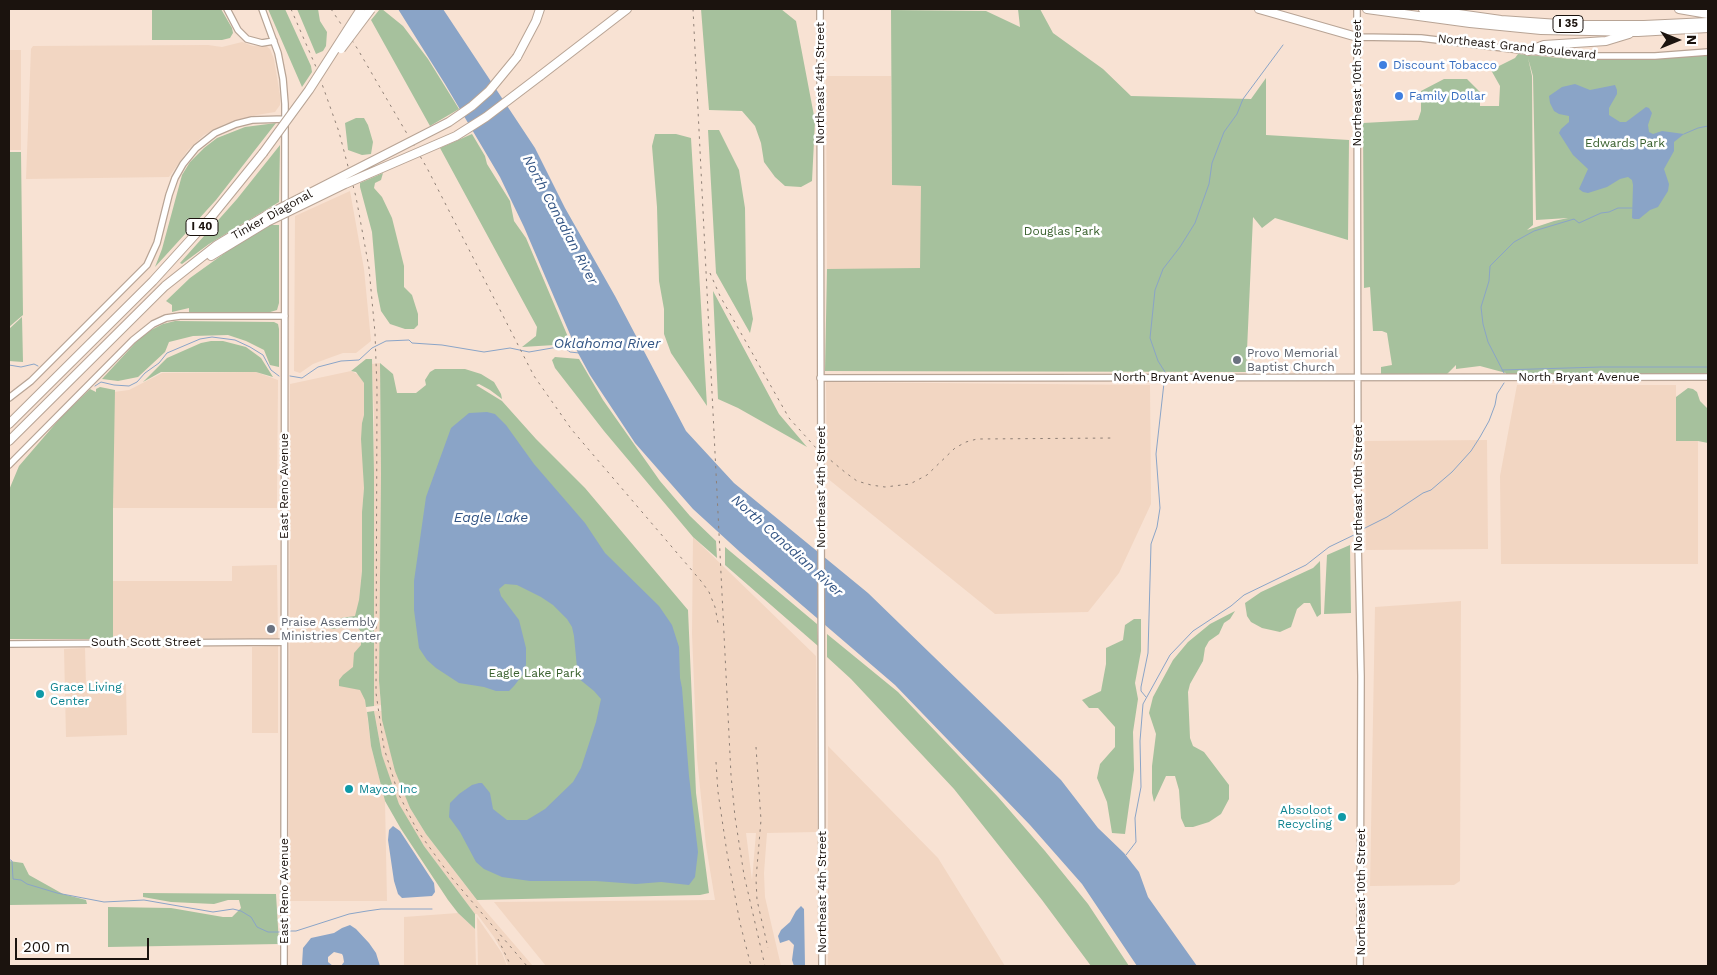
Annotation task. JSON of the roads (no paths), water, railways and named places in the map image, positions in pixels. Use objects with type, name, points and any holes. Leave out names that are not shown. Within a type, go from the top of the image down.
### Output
[{"type":"highway","name":"I 40","points":[[11,421],[153,281],[212,216],[263,153],[309,90],[361,9]]},
{"type":"highway","points":[[309,90],[372,9]]},
{"type":"highway","name":"Tinker Diagonal","points":[[9,440],[165,286],[196,261],[217,246],[267,218],[450,122],[472,106],[489,91],[517,57],[536,21],[540,9]]},
{"type":"highway","points":[[267,218],[456,136],[486,117],[627,9]]},
{"type":"highway","points":[[1259,9],[1356,37]]},
{"type":"highway","name":"I 35","points":[[1368,9],[1516,28],[1638,32],[1708,28]]},
{"type":"highway","name":"I 35","points":[[1422,9],[1501,20],[1573,25],[1708,22]]},
{"type":"highway","points":[[1679,9],[1708,14]]},
{"type":"highway","points":[[1528,51],[1544,45],[1606,41],[1638,32]]},
{"type":"highway","points":[[9,448],[62,387]]},
{"type":"street","points":[[227,9],[238,30],[246,39],[262,43],[274,41]]},
{"type":"street","name":"East Reno Avenue","points":[[262,9],[274,41],[283,81],[285,119],[284,966]]},
{"type":"street","name":"Northeast 4th Street","points":[[820,9],[822,966]]},
{"type":"street","name":"Northeast 10th Street","points":[[1357,9],[1357,377],[1361,676],[1360,966]]},
{"type":"street","name":"Northeast Grand Boulevard","points":[[1356,37],[1442,39],[1528,51],[1576,55],[1618,56],[1708,52]]},
{"type":"street","points":[[9,398],[31,381],[148,265],[157,244],[175,178],[196,148],[216,133],[228,127],[248,121],[285,119]]},
{"type":"street","points":[[9,465],[140,333],[153,324],[166,318],[180,316],[285,316]]},
{"type":"street","name":"North Bryant Avenue","points":[[820,378],[1708,377]]},
{"type":"street","name":"South Scott Street","points":[[9,644],[284,642]]},
{"type":"water","name":"Oklahoma River","points":[[398,9],[443,9],[535,148],[565,208],[615,296],[686,431],[734,483],[868,593],[1061,780],[1098,828],[1124,853],[1139,872],[1148,897],[1197,966],[1137,966],[1082,884],[1030,825],[895,685],[740,552],[693,509],[635,443],[590,375],[578,353],[524,227],[500,177]]},
{"type":"water","points":[[1575,84],[1590,90],[1615,85],[1617,94],[1609,108],[1609,115],[1620,122],[1626,122],[1646,107],[1652,113],[1648,125],[1649,132],[1653,134],[1662,131],[1684,134],[1674,142],[1674,151],[1664,169],[1669,184],[1668,191],[1658,207],[1650,210],[1639,219],[1632,218],[1633,185],[1632,180],[1628,177],[1588,193],[1579,189],[1588,169],[1573,155],[1559,133],[1569,122],[1569,116],[1554,111],[1549,96],[1562,87]]},
{"type":"water","name":"Eagle Lake","points":[[487,412],[495,414],[506,425],[534,464],[585,523],[605,553],[659,606],[672,625],[679,647],[689,776],[698,852],[695,877],[689,885],[661,882],[636,884],[596,881],[530,881],[502,877],[484,869],[476,862],[460,832],[449,817],[450,803],[472,785],[479,783],[482,783],[490,793],[493,809],[507,820],[527,820],[545,809],[573,782],[581,768],[596,722],[601,699],[578,678],[574,636],[572,627],[567,619],[553,605],[517,585],[505,584],[499,589],[501,596],[519,620],[526,648],[524,673],[509,691],[496,691],[459,683],[436,668],[427,660],[419,648],[414,610],[414,581],[426,497],[451,428],[469,413]]},
{"type":"water","points":[[393,826],[400,831],[434,883],[435,892],[432,896],[402,898],[398,894],[394,881],[388,840],[389,830]]},
{"type":"water","points":[[801,906],[804,909],[805,966],[794,966],[792,960],[794,945],[789,940],[780,943],[778,936]]},
{"type":"water","points":[[350,925],[369,943],[376,953],[380,966],[341,966],[344,962],[342,954],[334,952],[328,957],[328,962],[333,966],[302,965],[303,948],[311,938],[334,933]]},
{"type":"waterway","points":[[1165,372],[1158,361],[1150,338],[1155,290],[1163,269],[1195,223],[1209,184],[1212,163],[1224,132],[1237,114],[1243,99],[1283,45]]},
{"type":"waterway","points":[[1684,134],[1708,126]]},
{"type":"waterway","points":[[1504,373],[1488,342],[1483,324],[1481,307],[1489,281],[1490,266],[1514,242],[1534,231],[1574,219],[1579,223],[1618,208],[1632,208]]},
{"type":"waterway","points":[[95,386],[101,382],[129,386],[137,382],[145,373],[159,363],[167,353],[200,339],[212,337],[235,340],[250,347],[263,355],[271,370],[279,376]]},
{"type":"waterway","points":[[290,376],[302,378],[318,367],[341,361],[359,360],[372,348],[386,341],[409,340],[412,343],[442,345],[484,352],[510,348],[529,352],[558,347],[565,348],[570,352],[579,353]]},
{"type":"waterway","points":[[9,365],[21,367],[34,364],[38,366]]},
{"type":"waterway","points":[[1502,370],[1601,367],[1708,367]]},
{"type":"waterway","points":[[1146,697],[1141,691],[1141,687],[1148,653],[1151,544],[1157,527],[1160,508],[1156,454],[1164,383]]},
{"type":"waterway","points":[[1361,530],[1387,517],[1423,493],[1431,490],[1452,472],[1471,451],[1480,437],[1489,421],[1497,394],[1504,383]]},
{"type":"waterway","points":[[1126,855],[1136,842],[1135,818],[1141,787],[1140,741],[1143,704],[1170,655],[1193,631],[1244,595],[1306,565],[1329,547],[1356,534]]},
{"type":"waterway","points":[[9,859],[12,861],[13,879],[57,893],[104,902],[144,900],[213,912],[233,909],[251,917],[257,927],[268,932],[281,932]]},
{"type":"waterway","points":[[285,931],[296,931],[349,914],[367,911],[381,909],[432,909]]},
{"type":"railway","points":[[291,9],[316,67],[339,132],[356,197],[369,268],[375,333],[377,389],[376,693],[384,748],[398,793],[417,830],[451,877],[527,966]]},
{"type":"railway","points":[[331,9],[357,48],[427,168],[534,376],[572,430],[701,581],[709,592],[715,607],[718,623]]},
{"type":"railway","points":[[693,9],[731,775],[744,875],[765,966]]},
{"type":"railway","points":[[710,273],[720,296],[789,418],[817,449],[857,481],[885,487],[910,484],[927,475],[955,448],[977,439],[1115,438]]},
{"type":"railway","points":[[756,747],[761,820],[756,879],[757,900],[768,948]]},
{"type":"railway","points":[[716,762],[718,792],[727,853],[740,923],[751,966]]},
{"type":"railway","points":[[498,939],[511,966]]},
{"type":"place","name":"Discount Tobacco","points":[[1383,65]]},
{"type":"place","name":"Family Dollar","points":[[1399,96]]},
{"type":"place","name":"Provo Memorial Baptist Church","points":[[1237,360]]},
{"type":"place","name":"Praise Assembly Ministries Center","points":[[271,629]]},
{"type":"place","name":"Grace Living Center","points":[[40,694]]},
{"type":"place","name":"Mayco Inc","points":[[349,789]]},
{"type":"place","name":"Absoloot Recycling","points":[[1342,817]]},
{"type":"park label","name":"Edwards Park","points":[[1625,143]]},
{"type":"park label","name":"Douglas Park","points":[[1062,231]]},
{"type":"park label","name":"Eagle Lake Park","points":[[535,673]]},
{"type":"water label","name":"North Canadian River","points":[[560,220]]},
{"type":"water label","name":"North Canadian River","points":[[787,546]]}]
